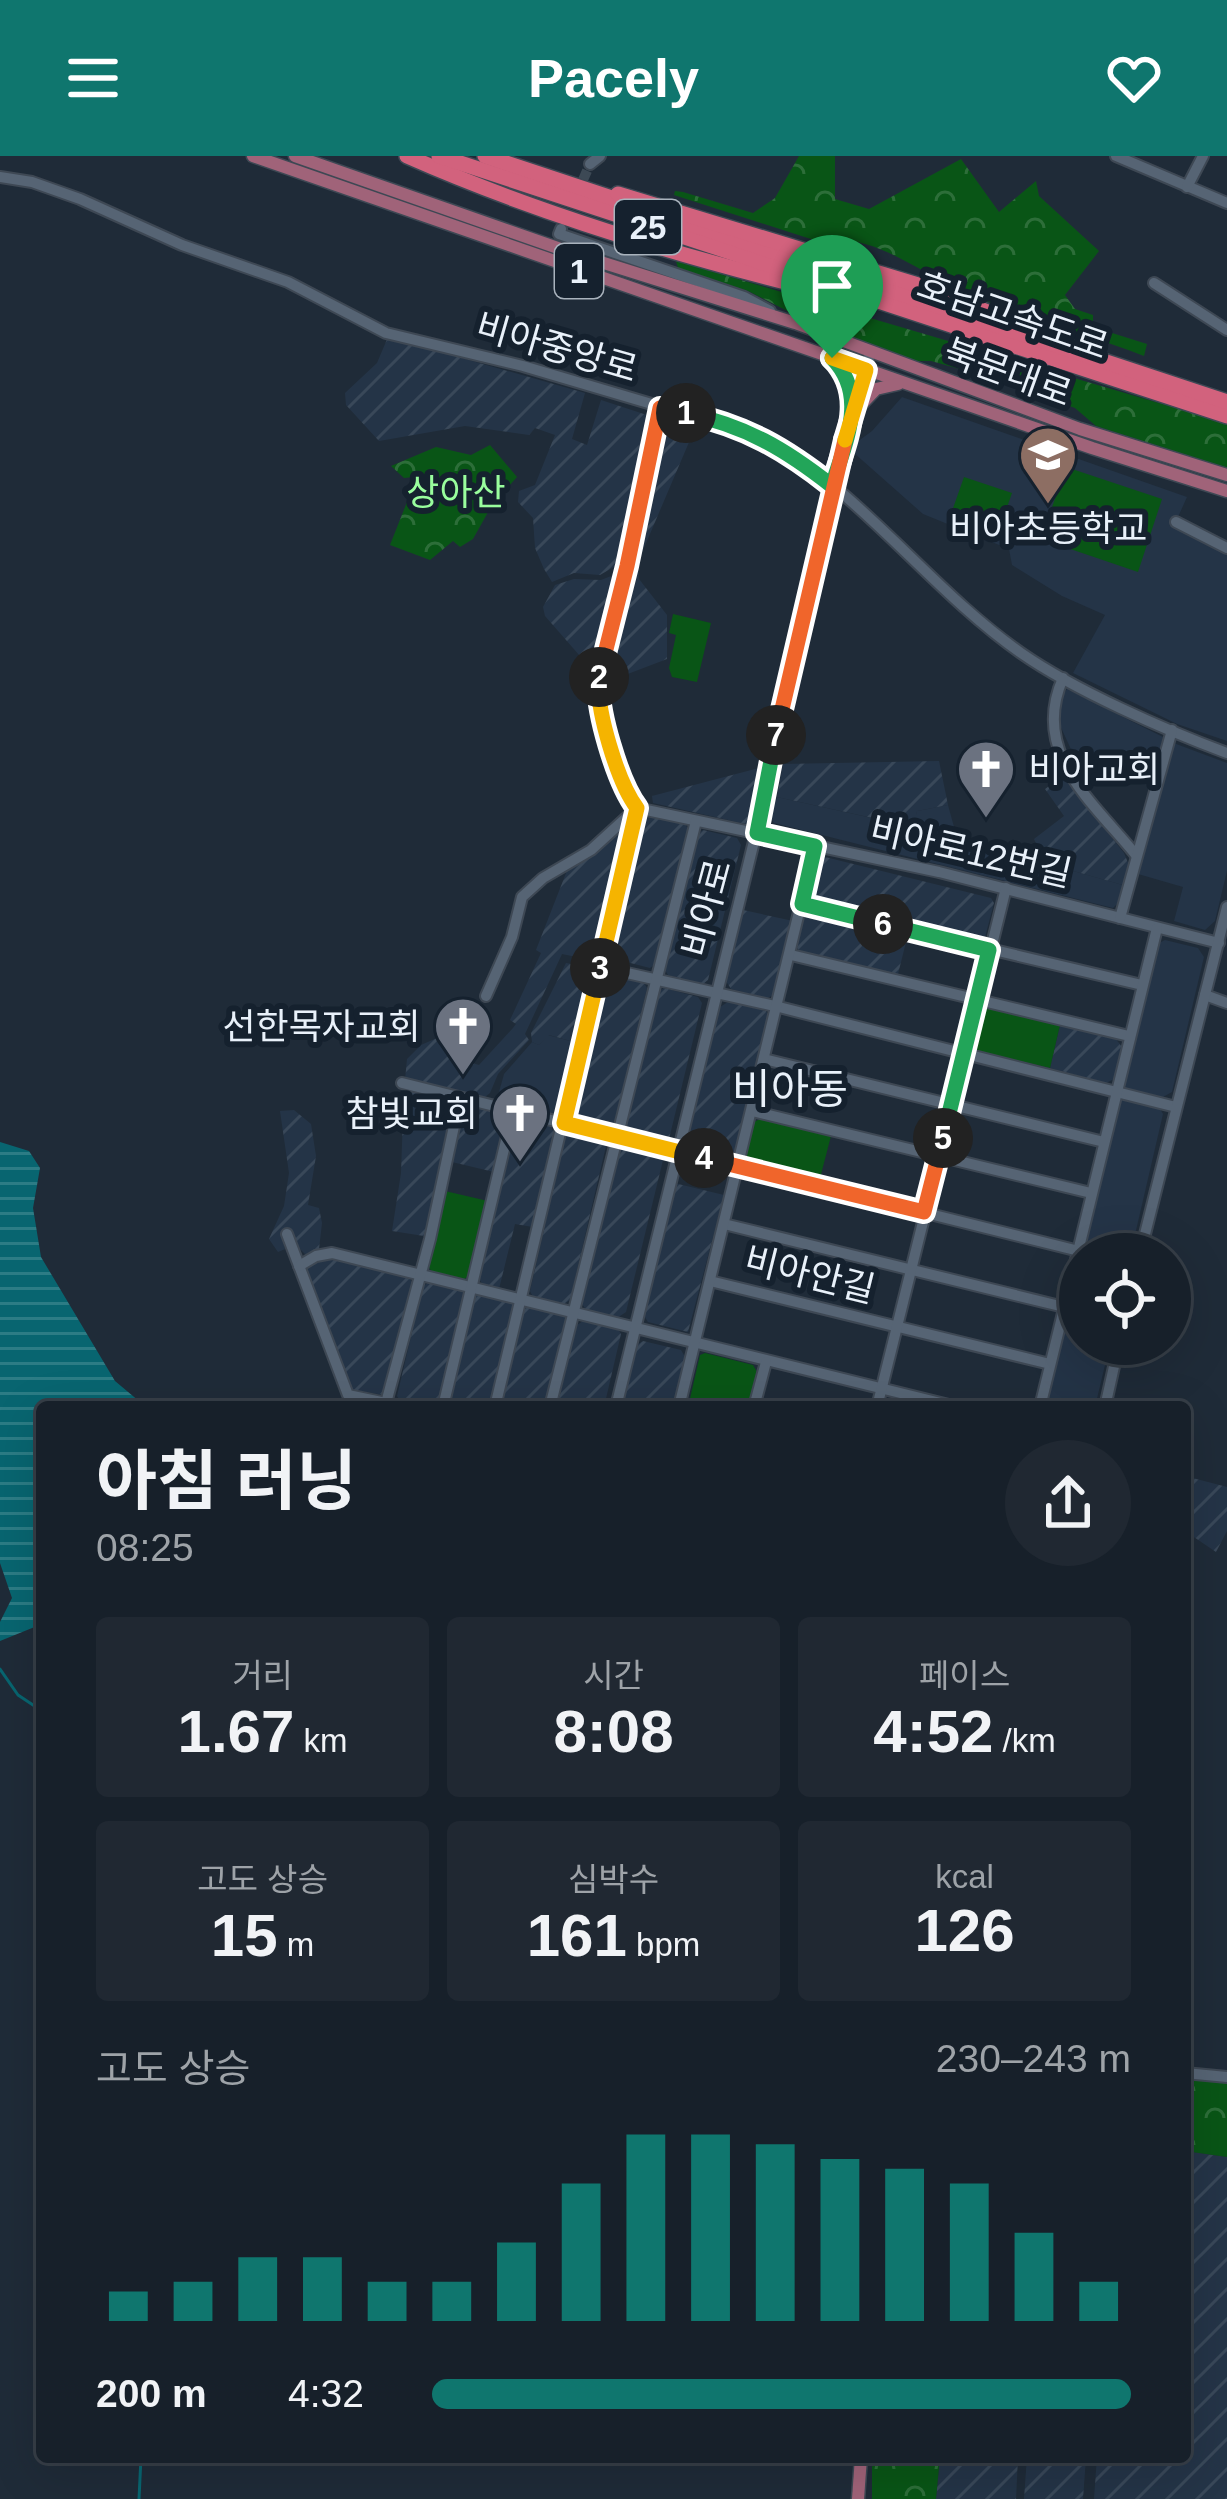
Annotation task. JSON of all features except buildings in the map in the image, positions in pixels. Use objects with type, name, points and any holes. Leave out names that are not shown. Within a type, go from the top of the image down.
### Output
[{"type":"highway","points":[[407,156],[494,192],[692,258],[817,290],[859,295]]},
{"type":"highway","name":"호남고속도로","points":[[439,156],[1227,416]]},
{"type":"highway","name":"호남고속도로","points":[[485,156],[1227,402]]},
{"type":"main road","name":"북문대로","points":[[253,156],[1227,491]]},
{"type":"main road","name":"북문대로","points":[[295,156],[572,253],[796,323],[1080,429],[1227,475]]},
{"type":"main road","points":[[854,413],[877,389],[905,384]]},
{"type":"main road","points":[[858,2499],[861,2463]]},
{"type":"street","points":[[1116,156],[1227,203]]},
{"type":"street","points":[[1187,187],[1203,156]]},
{"type":"street","name":"비아중앙로","points":[[0,177],[32,182],[80,199],[182,244],[288,282],[386,333],[523,366],[760,436],[787,450],[832,486],[1021,653],[1063,678],[1227,753]]},
{"type":"street","points":[[562,229],[559,234],[744,298],[796,323]]},
{"type":"street","points":[[1154,283],[1227,330]]},
{"type":"street","name":"비아로","points":[[617,1401],[757,833],[832,486],[870,354]]},
{"type":"street","points":[[832,358],[851,386],[854,413]]},
{"type":"street","points":[[637,808],[624,791],[597,684],[660,408]]},
{"type":"street","points":[[1176,522],[1227,548]]},
{"type":"street","points":[[1063,678],[1051,712],[1061,759],[1136,855]]},
{"type":"street","points":[[1120,918],[1172,730]]},
{"type":"street","points":[[497,1401],[637,808]]},
{"type":"street","points":[[486,996],[512,937],[522,897],[543,878],[591,850],[637,808]]},
{"type":"street","name":"비아로12번길","points":[[637,808],[1006,888],[1219,943]]},
{"type":"street","points":[[551,1401],[696,821]]},
{"type":"street","points":[[680,1401],[815,846]]},
{"type":"street","name":"비아안길","points":[[878,1401],[1006,888]]},
{"type":"street","points":[[802,904],[1142,985]]},
{"type":"street","points":[[1145,1233],[1227,907]]},
{"type":"street","points":[[1080,1233],[1157,928]]},
{"type":"street","points":[[791,955],[1130,1036]]},
{"type":"street","points":[[600,967],[779,1006],[1176,1107]]},
{"type":"street","points":[[1205,995],[1227,1003]]},
{"type":"street","points":[[764,1059],[1104,1142]]},
{"type":"street","points":[[402,1083],[1059,1246]]},
{"type":"street","points":[[387,1401],[460,1098]]},
{"type":"street","points":[[752,1111],[1091,1193]]},
{"type":"street","points":[[444,1401],[513,1112]]},
{"type":"street","name":"비아안길","points":[[724,1224],[1059,1306]]},
{"type":"street","points":[[287,1234],[348,1395],[376,1401]]},
{"type":"street","points":[[299,1266],[332,1253],[930,1401]]},
{"type":"street","name":"비아안길","points":[[710,1281],[1050,1364]]},
{"type":"street","points":[[1041,1401],[1059,1327]]},
{"type":"street","points":[[756,1401],[766,1361]]},
{"type":"street","points":[[1106,1401],[1114,1365]]},
{"type":"street","points":[[1191,2074],[1227,2078]]},
{"type":"shaded area","points":[[388,337],[585,393],[572,439],[587,445],[601,400],[650,416],[619,564],[600,575],[574,573],[552,582],[544,569],[535,548],[533,518],[518,502],[519,491],[535,485],[555,435],[535,428],[529,435],[465,426],[379,441],[346,405],[345,393],[377,363]]},
{"type":"shaded area","name":"비아초등학교","points":[[902,397],[1187,497],[1174,526],[1227,552],[1227,741],[1177,724],[1073,673],[1105,615],[1062,596],[1012,565],[1009,549],[923,514],[854,453],[857,442]]},
{"type":"shaded area","points":[[662,417],[698,421],[638,562],[639,579],[667,615],[667,659],[604,683]]},
{"type":"shaded area","points":[[619,573],[594,672],[545,616],[543,607],[555,585]]},
{"type":"shaded area","points":[[1067,689],[1163,737],[1152,783],[1136,770],[1135,756],[1127,753],[1106,754],[1080,769],[1058,721],[1056,705]]},
{"type":"shaded area","points":[[1171,742],[1227,763],[1227,871],[1215,921],[1205,930],[1174,921],[1183,887],[1138,874]]},
{"type":"shaded area","points":[[939,761],[948,805],[917,811],[914,827],[777,797],[783,764]]},
{"type":"shaded area","points":[[759,768],[746,824],[653,803],[652,796]]},
{"type":"shaded area","points":[[1063,776],[1124,853],[1129,865],[1123,885],[1045,863],[1034,839],[1064,816],[1045,789]]},
{"type":"shaded area","points":[[777,797],[913,827],[917,811],[948,805],[956,834],[986,849],[1028,859],[1036,842],[1045,863],[1123,885],[1119,902],[1113,908],[774,823],[770,817]]},
{"type":"shaded area","points":[[650,814],[684,822],[688,829],[655,964],[650,968],[615,959],[611,952],[643,818]]},
{"type":"shaded area","points":[[629,820],[599,955],[592,960],[562,954],[525,1034],[529,1040],[498,1074],[490,1093],[481,1100],[405,1080],[407,1059],[421,1045],[453,1031],[464,1045],[458,1059],[479,1065],[513,1028],[516,1024],[510,1020],[541,953],[536,950],[568,868],[591,856]]},
{"type":"shaded area","points":[[703,830],[737,838],[741,845],[708,980],[703,984],[668,975],[664,968],[697,834]]},
{"type":"shaded area","points":[[825,857],[991,898],[994,903],[985,937],[980,941],[814,900],[810,895],[819,862]]},
{"type":"shaded area","points":[[743,910],[793,921],[776,993],[768,998],[731,989],[726,981]]},
{"type":"shaded area","points":[[811,911],[908,934],[897,978],[802,954],[797,948],[805,915]]},
{"type":"shaded area","points":[[1165,940],[1198,948],[1204,957],[1172,1092],[1163,1097],[1126,1088],[1123,1083],[1157,944]]},
{"type":"shaded area","points":[[566,963],[589,967],[594,975],[578,1043],[549,1035],[539,1045],[532,1042],[531,1033]]},
{"type":"shaded area","points":[[611,973],[642,980],[647,988],[614,1124],[607,1128],[575,1120],[570,1112],[603,977]]},
{"type":"shaded area","points":[[664,988],[698,997],[702,1003],[669,1139],[664,1142],[629,1133],[625,1127],[658,992]]},
{"type":"shaded area","points":[[728,1002],[766,1011],[770,1018],[736,1153],[728,1158],[691,1149],[686,1140],[720,1007]]},
{"type":"shaded area","points":[[1060,1025],[1115,1038],[1122,1047],[1114,1079],[1106,1083],[1050,1068]]},
{"type":"shaded area","points":[[548,1035],[578,1043],[561,1112],[552,1116],[502,1104],[497,1099],[504,1074],[532,1042],[539,1045]]},
{"type":"shaded area","points":[[404,1088],[450,1098],[452,1112],[424,1236],[392,1231],[401,1173]]},
{"type":"shaded area","points":[[1120,1100],[1159,1107],[1163,1114],[1135,1233],[1085,1233]]},
{"type":"shaded area","points":[[472,1106],[503,1113],[507,1121],[494,1172],[452,1162],[464,1111]]},
{"type":"shaded area","points":[[294,1110],[311,1124],[316,1156],[308,1205],[319,1208],[322,1223],[319,1249],[306,1255],[284,1233],[285,1249],[278,1252],[269,1239],[284,1206],[289,1173],[280,1111]]},
{"type":"shaded area","points":[[525,1120],[551,1126],[555,1136],[533,1227],[515,1224],[499,1289],[484,1286],[479,1279],[517,1125]]},
{"type":"shaded area","points":[[572,1131],[601,1138],[606,1146],[570,1300],[564,1304],[533,1297],[530,1291],[566,1135]]},
{"type":"shaded area","points":[[626,1146],[660,1154],[663,1160],[626,1312],[617,1318],[586,1310],[581,1302],[618,1151]]},
{"type":"shaded area","points":[[674,1183],[724,1195],[688,1332],[648,1322],[643,1314]]},
{"type":"shaded area","points":[[326,1258],[410,1279],[413,1284],[384,1395],[349,1389],[306,1269]]},
{"type":"shaded area","points":[[428,1283],[462,1291],[465,1296],[440,1401],[400,1401],[397,1396],[423,1286]]},
{"type":"shaded area","points":[[479,1293],[513,1302],[516,1307],[494,1401],[449,1401],[474,1297]]},
{"type":"shaded area","points":[[530,1306],[564,1314],[567,1319],[548,1401],[501,1401],[523,1310]]},
{"type":"shaded area","points":[[583,1321],[618,1329],[621,1334],[605,1401],[558,1401],[577,1325]]},
{"type":"shaded area","points":[[643,1341],[681,1350],[685,1357],[674,1401],[621,1401],[635,1346]]},
{"type":"shaded area","points":[[1059,1350],[1059,1365],[1105,1365],[1096,1401],[1046,1401]]},
{"type":"shaded area","points":[[1191,1478],[1227,1487],[1227,1531],[1216,1552],[1191,1535]]},
{"type":"shaded area","points":[[1191,2152],[1227,2157],[1227,2499],[1094,2499],[1097,2463],[1191,2463]]},
{"type":"shaded area","points":[[939,2463],[1018,2463],[1016,2499],[936,2499]]},
{"type":"shaded area","points":[[1027,2463],[1086,2463],[1083,2499],[1024,2499]]},
{"type":"green space","points":[[799,156],[835,156],[835,199],[869,209],[961,159],[999,212],[1036,181],[1039,196],[1099,251],[1065,295],[1075,309],[1093,315],[1093,327],[1147,344],[1144,356],[979,298],[873,246],[817,241],[674,195],[683,192],[753,213],[775,198]]},
{"type":"green space","points":[[676,261],[1227,423],[1227,468],[1096,426],[1075,408],[978,374],[931,361],[907,361],[817,326],[748,291],[678,268]]},
{"type":"green space","name":"상아산","points":[[490,445],[517,477],[492,505],[473,539],[460,547],[453,541],[430,560],[390,545],[407,502],[415,498],[414,477],[404,478],[391,466],[436,447],[471,455]]},
{"type":"green space","points":[[1066,467],[1162,499],[1138,572],[1041,539]]},
{"type":"green space","points":[[964,477],[1012,493],[999,530],[951,514]]},
{"type":"green space","points":[[673,614],[711,623],[697,682],[672,677],[669,668],[676,635],[669,633]]},
{"type":"green space","points":[[989,1008],[1060,1025],[1050,1068],[978,1051],[974,1046],[982,1011]]},
{"type":"green space","points":[[760,1119],[831,1136],[819,1182],[749,1165],[744,1156],[752,1123]]},
{"type":"green space","points":[[445,1191],[488,1201],[470,1275],[463,1280],[432,1273],[428,1265]]},
{"type":"green space","points":[[700,1355],[753,1365],[757,1372],[750,1401],[689,1401]]},
{"type":"green space","points":[[1191,2075],[1227,2078],[1227,2157],[1191,2152]]},
{"type":"green space","points":[[872,2463],[939,2463],[936,2499],[872,2499]]},
{"type":"water","points":[[0,1142],[29,1151],[40,1168],[33,1208],[41,1257],[115,1381],[139,1401],[36,1401],[36,1626],[0,1641],[0,1622],[12,1598],[0,1563]]},
{"type":"waterway","points":[[0,1669],[18,1695],[36,1707]]},
{"type":"waterway","points":[[139,2499],[141,2463]]},
{"type":"tunnel","points":[[565,221],[590,164]]},
{"type":"place","name":"비아초등학교","points":[[1048,506]]},
{"type":"place","name":"비아교회","points":[[986,820]]},
{"type":"place","name":"선한목자교회","points":[[463,1077]]},
{"type":"place","name":"참빛교회","points":[[520,1164]]},
{"type":"district","name":"비아동","points":[[790,1089]]},
{"type":"route","points":[[832,358],[851,386],[854,413],[832,486],[787,450],[760,436],[660,408],[597,684],[624,791],[637,808],[564,1123],[924,1212],[989,950],[802,904],[815,846],[757,833],[832,486],[847,435],[854,413],[866,370],[832,358]]}]
